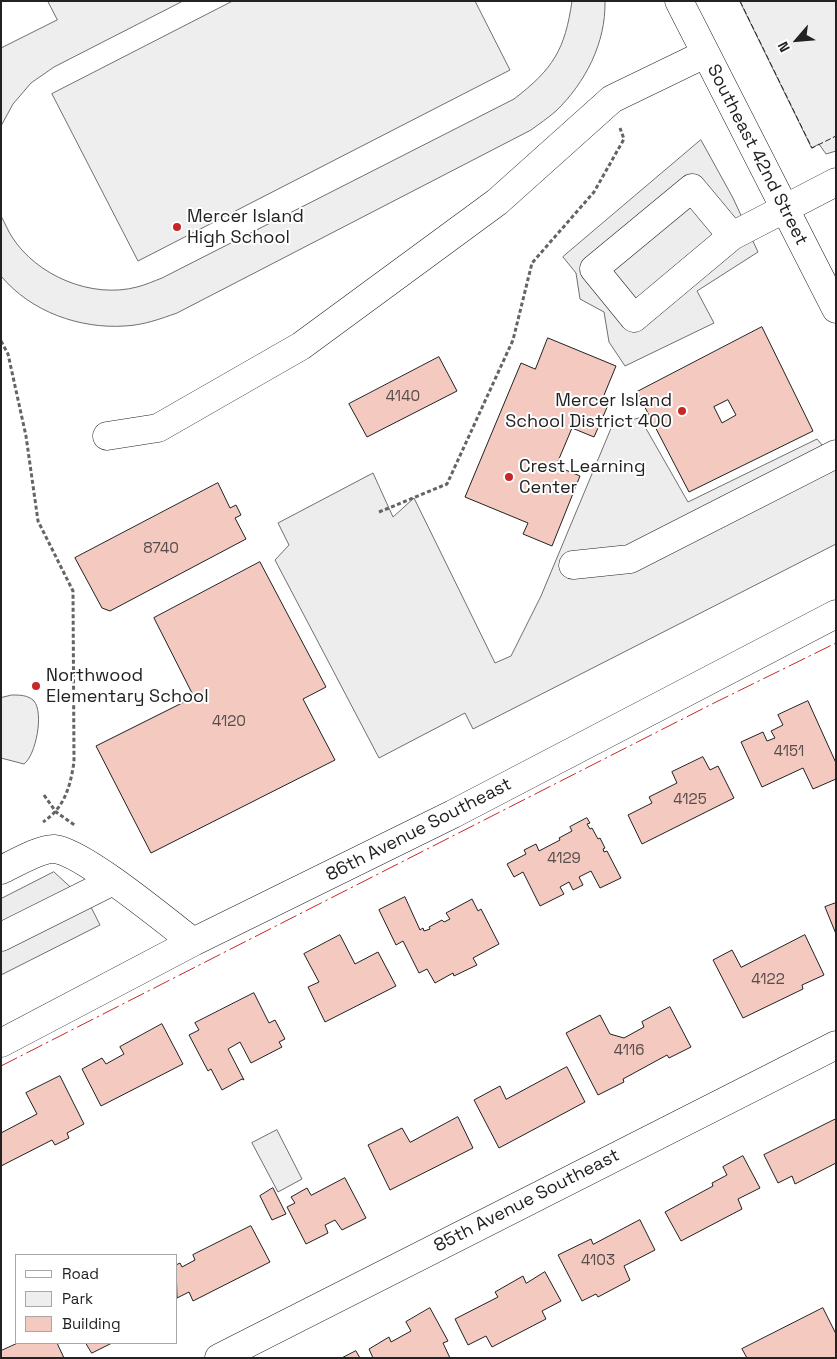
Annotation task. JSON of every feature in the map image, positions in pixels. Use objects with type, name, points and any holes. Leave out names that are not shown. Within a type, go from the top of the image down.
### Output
[{"type":"street","name":"Southeast 42nd Street","points":[[679,1],[783,209],[836,309]]},
{"type":"street","points":[[107,436],[158,428],[300,346],[497,202],[612,98],[705,54]]},
{"type":"street","points":[[732,236],[692,188],[594,269],[634,318],[732,236],[836,182]]},
{"type":"street","points":[[574,565],[630,559],[836,454]]},
{"type":"street","name":"86th Avenue Southeast","points":[[1,1043],[193,942],[462,809],[836,614]]},
{"type":"street","points":[[1,870],[30,855],[53,848],[76,855],[193,942]]},
{"type":"street","points":[[1,937],[113,881]]},
{"type":"street","name":"85th Avenue Southeast","points":[[219,1358],[836,1045]]},
{"type":"path","points":[[379,512],[447,484],[513,340],[532,263],[594,192],[624,139],[612,98]]},
{"type":"path","points":[[1,340],[8,354],[26,436],[38,521],[73,591],[74,762],[70,786],[56,812],[38,824]]},
{"type":"path","points":[[44,795],[56,812]]},
{"type":"green space","points":[[48,1],[183,1],[54,67],[31,83],[13,104],[1,126],[1,48],[57,20]]},
{"type":"green space","points":[[233,1],[475,1],[510,70],[138,261],[52,94]]},
{"type":"green space","points":[[572,1],[605,1],[602,32],[598,47],[585,75],[566,100],[550,116],[531,130],[177,313],[145,323],[125,326],[91,325],[57,316],[42,308],[13,289],[1,276],[1,216],[11,235],[23,251],[36,263],[67,281],[84,287],[120,290],[140,286],[162,278],[514,99],[539,78],[555,57],[565,33]]},
{"type":"green space","points":[[740,1],[836,1],[836,151],[826,154],[819,144],[812,148]]},
{"type":"green space","points":[[12,695],[32,699],[37,707],[38,724],[35,743],[32,752],[24,764],[1,758],[1,698]]},
{"type":"green space","points":[[277,1130],[302,1179],[278,1192],[252,1143]]},
{"type":"shaded area","points":[[701,140],[733,198],[758,252],[697,291],[714,323],[625,366],[609,342],[604,312],[580,299],[576,273],[563,257]]},
{"type":"shaded area","points":[[640,418],[688,502],[817,439],[836,461],[836,544],[473,729],[465,713],[379,758],[275,560],[289,545],[278,523],[373,473],[393,517],[414,498],[495,663],[511,656],[541,596],[612,426]]},
{"type":"shaded area","points":[[54,872],[90,905],[100,925],[1,975],[1,899]]},
{"type":"building","name":"Mercer Island School District 400","points":[[762,327],[813,431],[689,492],[637,392]],"holes":[[[728,400],[736,415],[722,423],[714,407]]]},
{"type":"building","points":[[548,338],[616,366],[602,400],[609,403],[594,437],[572,428],[556,466],[580,476],[552,546],[523,534],[528,523],[465,497],[521,363],[535,369]]},
{"type":"building","points":[[439,357],[457,391],[367,437],[349,404]]},
{"type":"building","points":[[218,483],[230,508],[236,505],[241,515],[235,518],[246,539],[110,611],[102,608],[75,558]]},
{"type":"building","points":[[260,562],[326,687],[303,699],[335,760],[151,853],[96,746],[194,697],[154,618]]},
{"type":"building","points":[[808,701],[836,763],[836,779],[813,789],[803,768],[762,787],[741,742],[763,732],[767,741],[775,738],[771,731],[783,725],[778,715]]},
{"type":"building","points":[[703,757],[710,770],[718,766],[734,798],[642,844],[628,815],[652,803],[649,797],[677,783],[672,772]]},
{"type":"building","points":[[587,818],[590,823],[587,824],[590,829],[592,828],[598,839],[600,838],[605,848],[603,849],[604,852],[607,851],[621,878],[600,888],[591,871],[579,877],[583,885],[573,890],[569,882],[560,887],[564,894],[540,906],[523,872],[514,877],[507,864],[526,854],[524,850],[536,844],[539,851],[560,840],[559,838],[572,831],[570,827]]},
{"type":"building","points":[[405,897],[420,930],[423,928],[424,931],[442,920],[444,922],[450,919],[446,913],[472,899],[478,911],[481,909],[499,944],[473,958],[477,965],[454,976],[453,973],[435,983],[427,969],[419,973],[403,941],[396,945],[379,910]]},
{"type":"building","points":[[836,903],[836,934],[825,907]]},
{"type":"building","points":[[340,935],[355,964],[378,952],[396,986],[325,1022],[308,987],[319,982],[304,954]]},
{"type":"building","points":[[805,935],[824,975],[802,985],[803,989],[743,1018],[713,960],[732,950],[741,967]]},
{"type":"building","points":[[254,993],[269,1023],[275,1020],[285,1039],[279,1042],[282,1047],[251,1063],[240,1042],[228,1049],[244,1080],[242,1079],[222,1090],[211,1069],[208,1071],[189,1035],[199,1030],[195,1023]]},
{"type":"building","points":[[670,1007],[691,1047],[669,1058],[667,1055],[623,1079],[624,1082],[598,1095],[566,1033],[600,1015],[610,1034],[624,1038],[644,1027],[642,1022]]},
{"type":"building","points":[[162,1024],[183,1064],[101,1106],[82,1069],[102,1058],[106,1064],[124,1054],[120,1047]]},
{"type":"building","points":[[567,1067],[585,1102],[499,1148],[474,1100],[500,1086],[506,1099]]},
{"type":"building","points":[[60,1076],[84,1124],[67,1133],[69,1138],[55,1145],[52,1140],[1,1166],[1,1133],[37,1114],[26,1093]]},
{"type":"building","points":[[458,1117],[473,1148],[390,1190],[368,1145],[402,1128],[410,1142]]},
{"type":"building","points":[[836,1119],[836,1163],[795,1184],[792,1176],[778,1183],[764,1155]]},
{"type":"building","points":[[743,1156],[760,1188],[738,1199],[742,1209],[681,1241],[665,1212],[713,1186],[712,1183],[727,1175],[723,1167]]},
{"type":"building","points":[[345,1178],[366,1218],[342,1230],[335,1220],[325,1225],[328,1233],[306,1244],[287,1207],[295,1203],[291,1197],[307,1188],[311,1195]]},
{"type":"building","points":[[273,1188],[286,1214],[272,1220],[260,1196]]},
{"type":"building","points":[[640,1220],[655,1250],[624,1266],[630,1280],[598,1297],[596,1294],[582,1301],[558,1255],[591,1239],[593,1244]]},
{"type":"building","points":[[251,1226],[270,1262],[193,1301],[189,1292],[178,1298],[178,1264],[180,1263],[182,1267],[195,1260],[193,1255]]},
{"type":"building","points":[[545,1272],[561,1301],[542,1311],[546,1319],[492,1347],[486,1336],[468,1345],[455,1319],[498,1297],[495,1292],[523,1276],[526,1283]]},
{"type":"building","points":[[430,1308],[448,1341],[443,1343],[450,1358],[373,1358],[369,1349],[389,1337],[391,1342],[411,1331],[406,1322]]},
{"type":"building","points":[[823,1308],[836,1334],[836,1358],[747,1358],[742,1349]]},
{"type":"building","points":[[16,1344],[57,1344],[64,1358],[1,1358],[1,1351]]},
{"type":"building","points":[[87,1344],[110,1344],[92,1353]]},
{"type":"building","points":[[356,1351],[360,1358],[342,1358]]},
{"type":"fence","points":[[740,1],[812,148],[836,136]]},
{"type":"power","points":[[1,1066],[712,704],[836,643]]},
{"type":"place","name":"Mercer Island High School","points":[[177,227]]},
{"type":"place","name":"Mercer Island School District 400","points":[[682,411]]},
{"type":"place","name":"Crest Learning Center","points":[[509,477]]},
{"type":"place","name":"Northwood Elementary School","points":[[36,686]]}]
